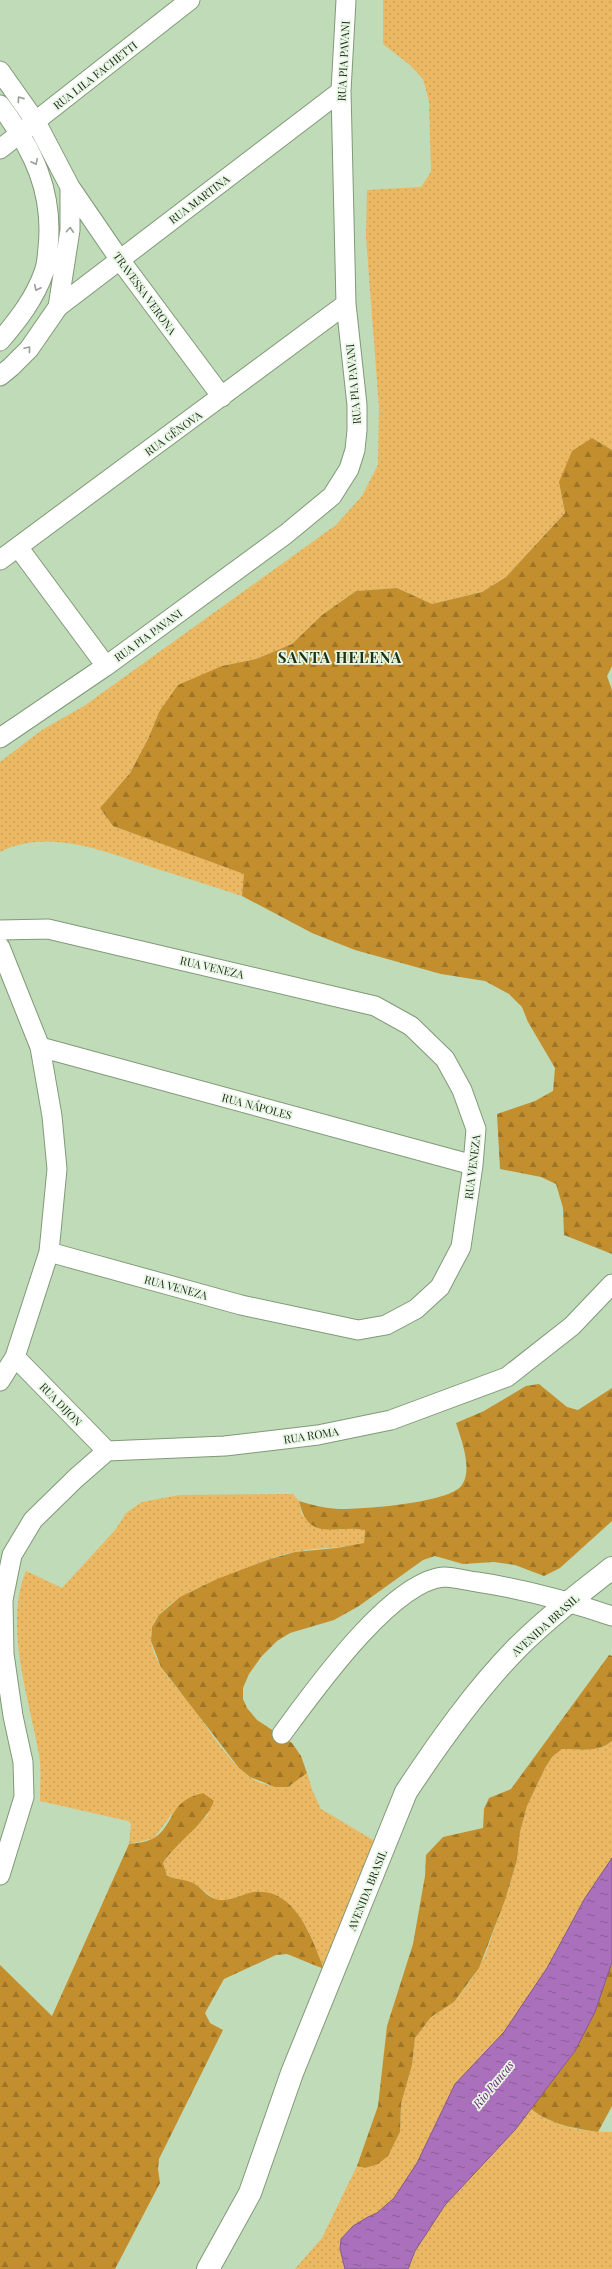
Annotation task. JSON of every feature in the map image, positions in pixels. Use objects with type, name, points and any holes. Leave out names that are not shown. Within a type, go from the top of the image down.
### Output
[{"type":"main road","name":"AVENIDA BRASIL","points":[[208,2269],[250,2193],[292,2073],[406,1792],[432,1753],[474,1698],[517,1648],[569,1601],[612,1568]]},
{"type":"street","name":"RUA LILA FACHETTI","points":[[0,149],[190,0]]},
{"type":"street","name":"RUA PIA PAVANI","points":[[0,738],[106,666],[286,534],[332,496],[349,469],[355,450],[357,405],[346,304],[341,92],[346,0]]},
{"type":"street","name":"TRAVESSA VERONA","points":[[0,71],[36,122],[70,187],[120,260],[222,397]]},
{"type":"street","name":"RUA MARTINA","points":[[58,307],[341,92]]},
{"type":"street","points":[[0,105],[21,133],[38,168],[47,197],[50,227],[45,271],[28,306],[0,341]]},
{"type":"street","points":[[0,376],[29,348],[58,307],[70,230],[70,187]]},
{"type":"street","name":"RUA GÊNOVA","points":[[0,560],[346,304]]},
{"type":"street","points":[[18,547],[106,666]]},
{"type":"street","name":"RUA VENEZA","points":[[0,930],[48,929],[375,1006],[411,1026],[445,1059],[462,1090],[476,1129],[474,1165],[461,1247],[440,1287],[416,1309],[386,1325],[358,1330],[241,1305],[48,1252]]},
{"type":"street","points":[[0,947],[40,1047],[52,1116],[57,1169],[48,1252],[15,1357],[0,1381]]},
{"type":"street","name":"RUA NÁPOLES","points":[[40,1047],[474,1165]]},
{"type":"street","name":"RUA ROMA","points":[[107,1451],[224,1446],[318,1435],[391,1420],[507,1377],[572,1326],[612,1284]]},
{"type":"street","name":"RUA DIJON","points":[[15,1357],[107,1451]]},
{"type":"street","points":[[0,1875],[3,1852],[24,1797],[23,1762],[13,1716],[4,1654],[3,1600],[12,1555],[33,1520],[76,1478],[107,1451]]},
{"type":"street","points":[[282,1734],[330,1670],[367,1628],[422,1583],[445,1577],[504,1586],[569,1601],[612,1616]]},
{"type":"shaded area","points":[[383,0],[612,0],[612,450],[592,438],[559,482],[565,513],[506,577],[482,592],[432,604],[397,588],[356,591],[322,615],[292,644],[256,659],[222,666],[159,712],[149,737],[130,773],[100,808],[113,826],[245,874],[242,896],[76,844],[38,842],[19,845],[0,852],[0,762],[42,730],[84,706],[336,525],[362,496],[378,465],[379,407],[366,237],[367,190],[421,187],[431,172],[429,101],[423,79],[410,65],[383,44]]},
{"type":"shaded area","points":[[293,1494],[299,1501],[302,1515],[338,1530],[352,1527],[365,1530],[364,1543],[288,1553],[201,1587],[171,1604],[159,1615],[152,1627],[151,1641],[153,1651],[169,1679],[234,1763],[252,1779],[271,1785],[288,1787],[307,1773],[313,1792],[321,1809],[378,1843],[324,1969],[308,1930],[291,1907],[280,1897],[242,1895],[229,1900],[215,1899],[193,1883],[167,1876],[163,1863],[179,1842],[209,1814],[171,1815],[154,1838],[129,1844],[131,1824],[128,1821],[40,1801],[39,1755],[24,1683],[17,1636],[17,1614],[20,1592],[26,1571],[62,1588],[116,1529],[126,1513],[142,1502],[179,1495]]},
{"type":"shaded area","points":[[612,1741],[612,1858],[585,1898],[547,1968],[504,2032],[455,2084],[417,2163],[394,2198],[377,2214],[368,2217],[353,2226],[341,2239],[340,2249],[345,2269],[295,2269],[322,2238],[357,2166],[365,2168],[388,2156],[400,2132],[401,2104],[412,2065],[415,2038],[431,2017],[454,2002],[472,1979],[485,1956],[517,1860],[520,1832],[527,1806],[545,1768],[552,1757],[562,1749],[595,1749],[607,1745]]},
{"type":"shaded area","points":[[531,2109],[550,2120],[569,2127],[590,2131],[612,2132],[612,2269],[408,2269],[418,2246],[431,2224],[446,2204],[462,2184]]},
{"type":"green space","points":[[592,438],[612,450],[612,666],[607,676],[612,690],[612,1254],[564,1235],[563,1208],[556,1184],[541,1177],[500,1169],[497,1114],[535,1101],[553,1091],[555,1068],[528,1022],[522,1007],[509,994],[485,981],[441,974],[355,950],[312,933],[242,896],[244,874],[113,826],[100,808],[130,773],[149,737],[159,712],[178,685],[222,666],[256,659],[292,644],[322,615],[356,591],[397,588],[432,604],[482,592],[506,577],[565,513],[559,482],[572,451]]},
{"type":"green space","points":[[539,1384],[567,1407],[578,1410],[612,1388],[612,1521],[560,1568],[544,1576],[515,1565],[494,1562],[463,1564],[435,1556],[423,1560],[359,1606],[334,1620],[290,1633],[277,1641],[261,1657],[249,1674],[243,1688],[243,1699],[247,1708],[257,1720],[292,1743],[301,1756],[307,1773],[288,1787],[275,1787],[250,1777],[239,1768],[161,1667],[151,1641],[152,1627],[159,1615],[180,1597],[217,1579],[270,1559],[295,1552],[337,1548],[364,1543],[365,1530],[324,1529],[309,1523],[303,1514],[299,1501],[330,1508],[368,1508],[425,1501],[454,1491],[462,1485],[466,1471],[465,1454],[456,1423],[484,1411],[526,1386]]},
{"type":"green space","points":[[609,1655],[612,1656],[612,1741],[607,1745],[595,1749],[562,1749],[552,1757],[545,1768],[527,1806],[520,1832],[517,1860],[505,1900],[479,1968],[454,2002],[431,2017],[415,2038],[412,2065],[401,2104],[400,2132],[388,2156],[378,2164],[365,2168],[357,2166],[378,2106],[387,2026],[413,1944],[425,1876],[426,1855],[443,1837],[483,1828],[484,1809],[489,1798],[511,1789]]},
{"type":"green space","points":[[203,1793],[214,1801],[204,1818],[163,1863],[167,1876],[193,1883],[209,1896],[220,1900],[230,1899],[254,1892],[268,1893],[281,1898],[291,1906],[300,1917],[314,1943],[324,1969],[287,1954],[276,1955],[224,1979],[205,2013],[210,2023],[223,2030],[159,2159],[158,2169],[160,2183],[115,2269],[0,2269],[0,1965],[52,2016],[129,1844],[154,1838],[166,1827],[178,1807],[192,1797]]},
{"type":"green space","points":[[612,1962],[612,2106],[598,2132],[571,2127],[555,2122],[531,2109],[575,2051],[595,2012]]},
{"type":"water","name":"Rio Pancas","points":[[612,1858],[612,1962],[595,2012],[575,2051],[515,2130],[445,2205],[415,2251],[408,2269],[345,2269],[340,2249],[341,2239],[353,2226],[377,2213],[394,2198],[417,2163],[455,2084],[504,2032],[547,1968],[585,1898]]},
{"type":"district","name":"SANTA HELENA","points":[[340,657]]}]
